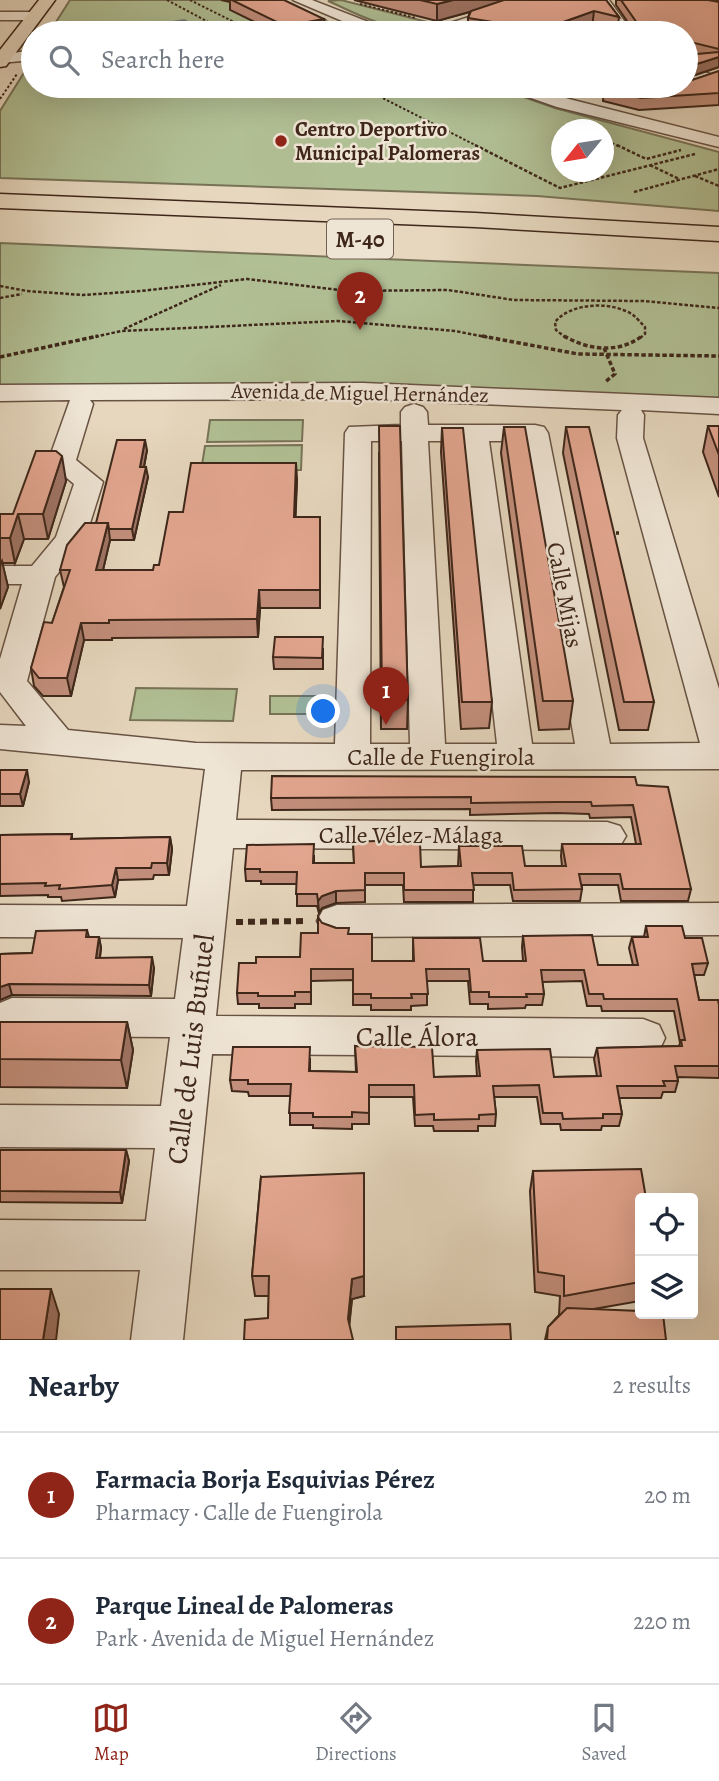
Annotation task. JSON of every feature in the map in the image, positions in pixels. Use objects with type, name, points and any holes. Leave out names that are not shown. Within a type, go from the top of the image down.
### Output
[{"type":"main road","points":[[31,21],[47,0]]},
{"type":"main road","points":[[41,21],[59,0]]},
{"type":"main road","points":[[4,82],[18,48]]},
{"type":"main road","points":[[0,195],[119,206]]},
{"type":"main road","name":"M-40","points":[[0,201],[475,220],[719,234]]},
{"type":"main road","name":"M-40","points":[[378,239],[719,254]]},
{"type":"street","points":[[300,0],[350,21]]},
{"type":"street","points":[[475,21],[536,0]]},
{"type":"street","points":[[602,0],[617,21]]},
{"type":"street","points":[[18,48],[3,13],[33,16]]},
{"type":"street","points":[[548,98],[719,142]]},
{"type":"street","points":[[569,98],[638,117],[719,134]]},
{"type":"street","name":"Avenida de Miguel Hernández","points":[[0,393],[363,391],[619,407],[719,417]]},
{"type":"street","name":"Avenida de Miguel Hernández","points":[[0,404],[80,404],[414,420],[619,407],[719,407]]},
{"type":"street","points":[[55,738],[5,682],[13,625],[40,575],[70,539],[89,482],[62,462],[80,404]]},
{"type":"street","points":[[619,407],[719,748]]},
{"type":"street","points":[[414,420],[428,757]]},
{"type":"street","points":[[352,757],[358,433],[414,420],[475,433],[516,756]]},
{"type":"street","name":"Calle Mijas","points":[[475,433],[535,433],[595,756]]},
{"type":"street","points":[[0,575],[40,575]]},
{"type":"street","name":"Calle de Fuengirola","points":[[0,737],[55,738],[163,755]]},
{"type":"street","name":"Calle de Fuengirola","points":[[0,760],[163,755],[719,756]]},
{"type":"street","name":"Calle de Luis Buñuel","points":[[156,1340],[224,757]]},
{"type":"street","name":"Calle Vélez-Málaga","points":[[215,834],[607,836]]},
{"type":"street","points":[[337,921],[719,919]]},
{"type":"street","points":[[0,921],[205,922]]},
{"type":"street","name":"Calle Álora","points":[[12,1017],[192,1026],[643,1038]]},
{"type":"street","points":[[0,1126],[181,1127]]},
{"type":"street","points":[[0,1245],[167,1246]]},
{"type":"path","points":[[167,0],[206,21]]},
{"type":"path","points":[[190,0],[232,21]]},
{"type":"path","points":[[355,2],[407,21]]},
{"type":"path","points":[[383,98],[560,188],[697,153],[687,148],[646,159]]},
{"type":"path","points":[[614,144],[656,163]]},
{"type":"path","points":[[649,165],[679,179]]},
{"type":"path","points":[[634,192],[719,169]]},
{"type":"path","points":[[695,175],[719,186]]},
{"type":"path","points":[[0,298],[27,293],[106,292],[247,279],[348,291],[447,290],[514,300],[643,301],[719,308]]},
{"type":"path","points":[[121,331],[225,283]]},
{"type":"path","points":[[0,286],[27,293]]},
{"type":"path","points":[[591,299],[594,306]]},
{"type":"path","points":[[594,306],[621,310],[641,321],[645,334],[640,340],[604,348],[573,342],[556,330],[555,323],[559,316],[567,311],[594,306]]},
{"type":"path","points":[[0,356],[121,331],[338,321],[455,331],[578,354],[719,356]]},
{"type":"path","points":[[604,348],[615,374],[605,383],[619,407]]},
{"type":"path","points":[[205,922],[337,921]]},
{"type":"green space","points":[[70,0],[273,0],[326,21],[57,21]]},
{"type":"green space","points":[[341,0],[423,21],[375,21],[328,1]]},
{"type":"green space","name":"Centro Deportivo Municipal Palomeras","points":[[21,78],[21,98],[527,98],[596,119],[551,119],[551,182],[614,182],[614,124],[719,152],[719,211],[537,196],[0,178],[0,111]]},
{"type":"green space","points":[[0,243],[719,273],[719,398],[0,388]]},
{"type":"green space","points":[[210,420],[303,420],[302,441],[207,442]]},
{"type":"green space","points":[[302,445],[301,470],[201,471],[205,446]]},
{"type":"green space","points":[[136,688],[237,689],[233,721],[130,720]]},
{"type":"green space","points":[[270,696],[317,696],[317,714],[270,714]]},
{"type":"building","points":[[232,0],[284,0],[324,19],[313,21],[275,21]]},
{"type":"building","points":[[420,0],[453,0],[437,4]]},
{"type":"building","points":[[504,0],[606,0],[619,17],[594,11],[566,21],[487,21],[468,18],[471,11]]},
{"type":"building","points":[[621,0],[719,2],[719,49],[698,44],[698,21],[636,21]]},
{"type":"building","points":[[719,52],[719,57],[698,64],[698,54]]},
{"type":"building","points":[[719,71],[719,93],[698,94],[698,78]]},
{"type":"building","points":[[379,426],[400,426],[408,700],[382,700]]},
{"type":"building","points":[[708,426],[719,426],[719,455]]},
{"type":"building","points":[[504,427],[525,427],[573,701],[543,701]]},
{"type":"building","points":[[566,427],[589,427],[654,702],[624,702]]},
{"type":"building","points":[[442,428],[463,428],[492,702],[462,702]]},
{"type":"building","points":[[117,440],[145,440],[140,467],[146,467],[132,529],[109,529],[108,523],[96,523]]},
{"type":"building","points":[[36,451],[56,451],[62,456],[43,514],[18,514],[10,538],[0,538],[0,514],[13,514]]},
{"type":"building","points":[[191,463],[296,463],[294,517],[320,517],[320,590],[259,590],[257,619],[109,620],[109,623],[81,623],[67,678],[39,678],[31,668],[44,622],[52,623],[70,570],[60,570],[67,545],[85,523],[108,523],[96,570],[153,570],[154,565],[159,565],[169,512],[183,512]]},
{"type":"building","points":[[275,637],[323,637],[322,658],[273,657]]},
{"type":"building","points":[[0,770],[27,770],[20,794],[0,794]]},
{"type":"building","points":[[272,776],[635,777],[637,785],[668,787],[691,889],[623,889],[620,874],[579,874],[582,889],[514,890],[512,873],[472,873],[474,890],[404,890],[404,873],[365,873],[365,890],[336,891],[322,896],[318,901],[317,894],[296,894],[297,872],[260,872],[260,869],[245,869],[247,845],[314,844],[313,863],[354,863],[353,842],[398,840],[399,843],[420,843],[421,867],[461,866],[459,846],[522,846],[525,866],[566,866],[562,844],[641,844],[633,805],[592,806],[591,802],[471,803],[471,797],[271,798]]},
{"type":"building","points":[[72,834],[71,839],[170,837],[167,863],[152,863],[151,868],[116,868],[112,885],[59,889],[60,885],[45,886],[46,883],[0,884],[0,835]]},
{"type":"building","points":[[318,917],[322,923],[336,928],[349,928],[348,934],[372,934],[372,961],[414,961],[413,938],[480,938],[483,961],[526,961],[523,936],[592,935],[598,965],[638,965],[632,937],[648,937],[646,926],[682,926],[685,938],[702,938],[708,963],[692,964],[699,1000],[718,1000],[719,1066],[675,1066],[678,1081],[663,1081],[665,1086],[617,1086],[622,1114],[603,1114],[603,1118],[563,1119],[562,1113],[543,1113],[539,1085],[493,1086],[496,1114],[479,1115],[479,1119],[434,1120],[434,1114],[415,1115],[414,1085],[369,1085],[369,1113],[352,1112],[352,1117],[313,1117],[313,1113],[289,1113],[291,1084],[248,1084],[248,1080],[230,1080],[233,1047],[310,1047],[309,1071],[357,1072],[355,1046],[432,1047],[434,1077],[480,1076],[477,1050],[550,1049],[554,1077],[601,1076],[597,1048],[682,1046],[681,1040],[685,1040],[677,999],[604,999],[603,994],[589,994],[584,970],[541,970],[544,994],[526,994],[527,997],[489,997],[489,992],[471,992],[469,969],[426,969],[428,994],[411,994],[412,998],[371,998],[371,994],[353,994],[353,969],[311,969],[311,992],[295,992],[295,996],[237,993],[239,963],[256,963],[256,957],[300,957],[301,933],[318,933]]},
{"type":"building","points":[[87,930],[86,937],[99,937],[96,958],[152,957],[149,985],[9,984],[0,987],[0,954],[32,953],[36,931]]},
{"type":"building","points":[[0,1022],[127,1022],[121,1060],[0,1059]]},
{"type":"building","points":[[0,1150],[126,1150],[120,1192],[0,1191]]},
{"type":"building","points":[[641,1169],[645,1193],[635,1193],[635,1283],[564,1296],[564,1276],[538,1272],[533,1171]]},
{"type":"building","points":[[364,1173],[364,1276],[352,1279],[348,1319],[353,1340],[244,1340],[245,1320],[268,1318],[269,1276],[252,1276],[261,1177]]},
{"type":"building","points":[[0,1289],[51,1289],[43,1340],[0,1340]]},
{"type":"building","points":[[567,1308],[635,1311],[635,1319],[664,1319],[666,1340],[547,1340],[548,1327]]},
{"type":"building","points":[[510,1324],[511,1340],[396,1340],[396,1327]]},
{"type":"place","name":"Centro Deportivo Municipal Palomeras","points":[[281,141]]},
{"type":"place","name":"Parque Lineal de Palomeras","points":[[360,330]]},
{"type":"place","name":"Farmacia Borja Esquivias Pérez","points":[[386,725]]}]
